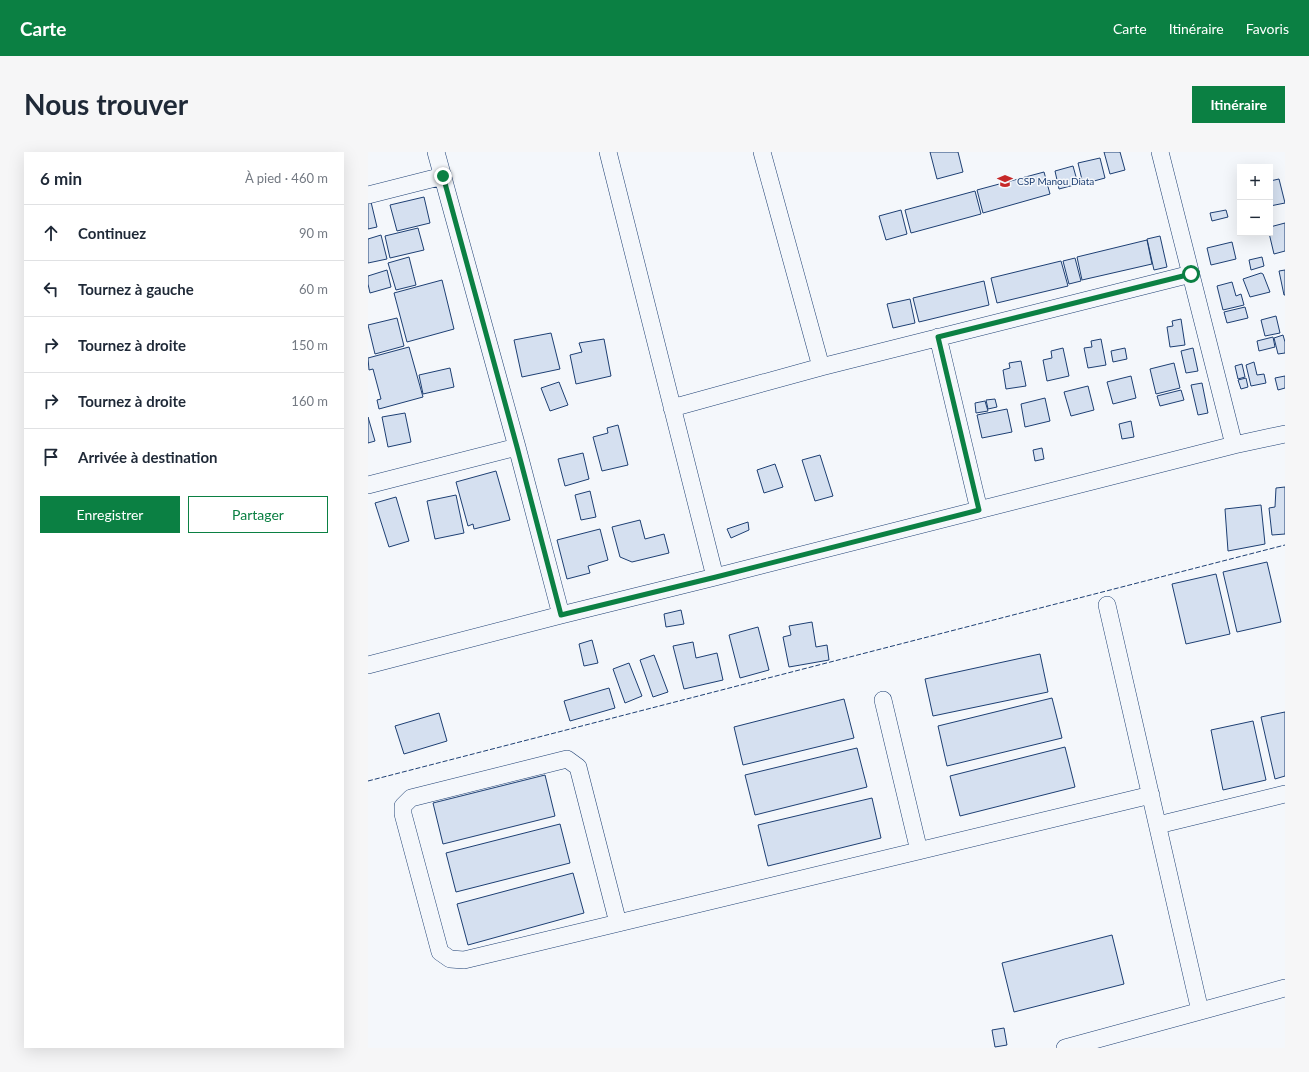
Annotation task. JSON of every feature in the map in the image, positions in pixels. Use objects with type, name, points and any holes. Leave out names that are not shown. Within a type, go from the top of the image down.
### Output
[{"type":"street","points":[[436,152],[517,447],[561,615]]},
{"type":"street","points":[[608,152],[716,577]]},
{"type":"street","points":[[762,152],[821,367]]},
{"type":"street","points":[[1165,153],[1191,274],[1234,445]]},
{"type":"street","points":[[368,195],[443,176]]},
{"type":"street","points":[[672,408],[821,367],[1191,274]]},
{"type":"street","points":[[938,337],[979,510]]},
{"type":"street","points":[[368,666],[561,615],[1234,445],[1285,434]]},
{"type":"street","points":[[368,485],[517,447]]},
{"type":"street","points":[[1107,605],[1200,1011]]},
{"type":"street","points":[[883,700],[919,851]]},
{"type":"street","points":[[618,923],[578,767],[567,759],[411,798],[403,806],[403,814],[440,952],[450,959],[464,960],[1151,795]]},
{"type":"street","points":[[1158,825],[1285,794]]},
{"type":"street","points":[[1064,1048],[1285,988]]},
{"type":"building","points":[[930,152],[958,152],[963,172],[937,179]]},
{"type":"building","points":[[1104,152],[1120,152],[1125,170],[1110,174]]},
{"type":"building","points":[[1100,158],[1105,178],[1083,184],[1078,163]]},
{"type":"building","points":[[1073,166],[1078,184],[1059,189],[1055,171]]},
{"type":"building","points":[[1044,172],[1050,194],[983,213],[977,190]]},
{"type":"building","points":[[1279,179],[1285,203],[1273,205],[1273,180]]},
{"type":"building","points":[[975,191],[981,214],[911,233],[905,210]]},
{"type":"building","points":[[424,197],[430,223],[397,231],[390,205]]},
{"type":"building","points":[[371,202],[377,227],[368,229],[368,203]]},
{"type":"building","points":[[901,210],[907,234],[886,240],[879,216]]},
{"type":"building","points":[[1226,210],[1228,217],[1212,221],[1210,213]]},
{"type":"building","points":[[1285,223],[1285,251],[1274,254],[1270,236],[1273,236],[1273,226]]},
{"type":"building","points":[[418,228],[424,250],[390,258],[385,236]]},
{"type":"building","points":[[381,235],[387,259],[368,263],[368,239]]},
{"type":"building","points":[[1160,236],[1167,267],[1154,270],[1147,239]]},
{"type":"building","points":[[1147,240],[1152,264],[1082,280],[1077,257]]},
{"type":"building","points":[[1232,242],[1236,259],[1211,265],[1207,248]]},
{"type":"building","points":[[409,257],[416,285],[396,290],[388,263]]},
{"type":"building","points":[[1262,257],[1264,266],[1251,270],[1249,260]]},
{"type":"building","points":[[1075,258],[1081,281],[1069,284],[1063,261]]},
{"type":"building","points":[[1061,261],[1068,286],[997,303],[991,278]]},
{"type":"building","points":[[387,270],[391,287],[370,293],[368,276]]},
{"type":"building","points":[[1285,270],[1285,295],[1284,295],[1279,271]]},
{"type":"building","points":[[1261,273],[1263,274],[1270,292],[1250,297],[1243,279]]},
{"type":"building","points":[[442,280],[454,329],[407,342],[394,293]]},
{"type":"building","points":[[984,281],[989,305],[919,322],[913,298]]},
{"type":"building","points":[[1232,282],[1236,296],[1241,294],[1244,305],[1223,310],[1217,286]]},
{"type":"building","points":[[910,299],[915,323],[893,328],[887,304]]},
{"type":"building","points":[[1245,307],[1248,318],[1227,323],[1224,312]]},
{"type":"building","points":[[1276,316],[1280,333],[1265,336],[1261,320]]},
{"type":"building","points":[[397,318],[404,346],[375,354],[368,325]]},
{"type":"building","points":[[1181,319],[1185,345],[1170,347],[1167,327],[1173,326],[1172,321]]},
{"type":"building","points":[[551,333],[560,369],[522,377],[514,340]]},
{"type":"building","points":[[1283,335],[1285,342],[1285,353],[1278,354],[1274,338]]},
{"type":"building","points":[[1273,337],[1275,347],[1259,351],[1257,341]]},
{"type":"building","points":[[604,339],[611,376],[576,384],[570,355],[582,352],[579,343]]},
{"type":"building","points":[[1101,339],[1106,365],[1088,368],[1084,348],[1092,347],[1091,341]]},
{"type":"building","points":[[409,347],[423,397],[379,409],[377,400],[381,399],[373,369],[369,370],[368,358]]},
{"type":"building","points":[[1063,348],[1069,376],[1047,381],[1043,360],[1052,358],[1051,351]]},
{"type":"building","points":[[1125,348],[1127,359],[1113,362],[1111,351]]},
{"type":"building","points":[[1193,348],[1198,371],[1186,373],[1181,351]]},
{"type":"building","points":[[1021,361],[1026,386],[1006,389],[1003,370],[1010,368],[1009,363]]},
{"type":"building","points":[[1254,362],[1257,375],[1264,374],[1266,383],[1251,386],[1246,365]]},
{"type":"building","points":[[1174,363],[1180,388],[1156,394],[1150,369]]},
{"type":"building","points":[[1242,364],[1245,377],[1238,379],[1235,366]]},
{"type":"building","points":[[450,368],[454,387],[423,394],[419,375]]},
{"type":"building","points":[[1131,376],[1136,398],[1113,404],[1107,382]]},
{"type":"building","points":[[1285,376],[1285,388],[1278,390],[1275,378]]},
{"type":"building","points":[[1246,378],[1248,387],[1241,389],[1238,380]]},
{"type":"building","points":[[559,382],[568,405],[550,411],[541,388]]},
{"type":"building","points":[[1202,383],[1208,413],[1198,415],[1191,385]]},
{"type":"building","points":[[1088,386],[1094,410],[1071,416],[1064,392]]},
{"type":"building","points":[[1181,390],[1184,400],[1160,406],[1157,396]]},
{"type":"building","points":[[1045,398],[1050,421],[1025,427],[1021,404]]},
{"type":"building","points":[[995,399],[997,407],[988,409],[986,400]]},
{"type":"building","points":[[985,401],[988,411],[976,413],[975,403]]},
{"type":"building","points":[[1007,409],[1012,432],[982,438],[977,415]]},
{"type":"building","points":[[405,413],[411,442],[388,447],[382,417]]},
{"type":"building","points":[[368,417],[375,441],[368,443]]},
{"type":"building","points":[[1131,421],[1134,437],[1122,439],[1119,424]]},
{"type":"building","points":[[618,425],[628,465],[602,471],[593,437],[608,433],[607,428]]},
{"type":"building","points":[[1042,448],[1044,459],[1035,461],[1033,450]]},
{"type":"building","points":[[583,453],[589,479],[565,486],[558,459]]},
{"type":"building","points":[[820,455],[833,496],[815,501],[802,460]]},
{"type":"building","points":[[775,464],[783,487],[764,493],[757,470]]},
{"type":"building","points":[[496,471],[510,520],[474,529],[473,524],[468,526],[456,482]]},
{"type":"building","points":[[1285,487],[1285,534],[1272,535],[1269,508],[1275,507],[1276,488]]},
{"type":"building","points":[[590,491],[596,517],[581,520],[575,495]]},
{"type":"building","points":[[456,495],[464,533],[435,539],[427,501]]},
{"type":"building","points":[[396,497],[409,541],[389,547],[375,503]]},
{"type":"building","points":[[1261,505],[1265,544],[1228,551],[1225,509]]},
{"type":"building","points":[[640,520],[645,539],[664,534],[669,553],[632,562],[620,557],[612,527]]},
{"type":"building","points":[[748,522],[749,530],[731,538],[727,529]]},
{"type":"building","points":[[600,529],[608,560],[588,566],[590,573],[567,579],[557,540]]},
{"type":"building","points":[[1267,562],[1281,622],[1237,632],[1223,572]]},
{"type":"building","points":[[1216,574],[1230,634],[1186,644],[1172,584]]},
{"type":"building","points":[[681,610],[684,624],[666,627],[664,614]]},
{"type":"building","points":[[812,622],[816,647],[827,645],[829,660],[789,667],[783,637],[791,635],[789,626]]},
{"type":"building","points":[[758,627],[769,670],[740,678],[729,635]]},
{"type":"building","points":[[592,640],[598,663],[584,666],[579,644]]},
{"type":"building","points":[[693,642],[696,658],[717,653],[723,680],[684,689],[673,646]]},
{"type":"building","points":[[1040,654],[1048,692],[933,716],[925,679]]},
{"type":"building","points":[[654,655],[668,692],[653,697],[640,660]]},
{"type":"building","points":[[629,663],[642,696],[625,703],[613,669]]},
{"type":"building","points":[[609,688],[615,708],[570,721],[564,701]]},
{"type":"building","points":[[1052,698],[1062,738],[947,766],[938,726]]},
{"type":"building","points":[[844,699],[854,738],[743,765],[734,727]]},
{"type":"building","points":[[1285,712],[1285,776],[1275,779],[1261,717]]},
{"type":"building","points":[[439,713],[447,741],[404,754],[395,726]]},
{"type":"building","points":[[1253,721],[1266,780],[1223,790],[1211,730]]},
{"type":"building","points":[[1065,747],[1075,787],[960,816],[950,776]]},
{"type":"building","points":[[857,748],[867,787],[755,815],[745,775]]},
{"type":"building","points":[[545,775],[555,816],[443,844],[433,803]]},
{"type":"building","points":[[872,798],[881,838],[768,866],[758,825]]},
{"type":"building","points":[[560,824],[570,863],[456,892],[446,853]]},
{"type":"building","points":[[573,873],[584,913],[468,945],[457,904]]},
{"type":"building","points":[[1112,935],[1124,984],[1014,1012],[1002,963]]},
{"type":"building","points":[[1004,1028],[1007,1045],[995,1047],[992,1030]]},
{"type":"fence","points":[[368,781],[1285,545]]},
{"type":"place","name":"CSP Manou Diata","points":[[1005,181]]},
{"type":"route","points":[[443,176],[561,615],[979,510],[938,337],[1191,274]]}]
